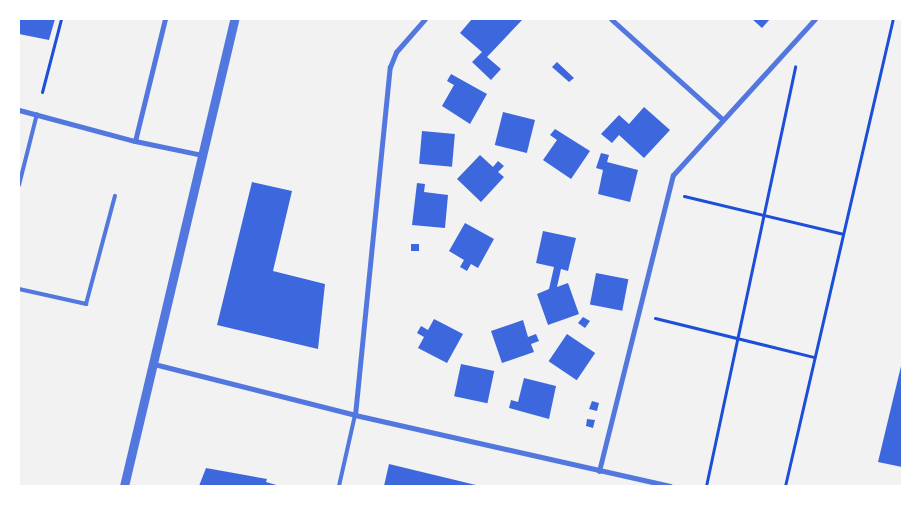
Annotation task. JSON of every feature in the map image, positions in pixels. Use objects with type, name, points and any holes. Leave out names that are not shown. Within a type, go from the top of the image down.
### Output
[{"type":"street","points":[[135,141],[165,19]]},
{"type":"street","points":[[124,486],[234,19]]},
{"type":"street","points":[[355,415],[390,67],[406,39],[425,19]]},
{"type":"street","points":[[611,19],[722,119]]},
{"type":"street","points":[[599,471],[667,192],[674,175],[722,119],[815,19]]},
{"type":"street","points":[[19,110],[135,141],[202,155]]},
{"type":"street","points":[[154,364],[355,415],[670,486]]},
{"type":"lane","points":[[19,186],[37,114]]},
{"type":"lane","points":[[19,288],[86,304],[115,196]]},
{"type":"lane","points":[[339,486],[355,415]]},
{"type":"path","points":[[42,92],[61,19]]},
{"type":"path","points":[[785,486],[893,19]]},
{"type":"path","points":[[706,486],[802,34]]},
{"type":"path","points":[[667,192],[843,234]]},
{"type":"path","points":[[637,314],[814,357]]},
{"type":"building","points":[[19,19],[55,19],[49,40],[19,34]]},
{"type":"building","points":[[472,19],[523,19],[487,57],[501,69],[491,80],[472,62],[482,52],[460,33]]},
{"type":"building","points":[[752,19],[770,19],[762,28]]},
{"type":"building","points":[[557,62],[574,78],[569,82],[552,67]]},
{"type":"building","points":[[451,74],[487,94],[470,124],[442,106],[454,85],[447,81]]},
{"type":"building","points":[[644,107],[670,130],[644,158],[619,135],[612,143],[601,134],[619,115],[629,124]]},
{"type":"building","points":[[503,112],[535,120],[527,153],[495,145]]},
{"type":"building","points":[[555,129],[590,151],[571,179],[543,160],[557,140],[550,135]]},
{"type":"building","points":[[422,131],[455,134],[452,167],[419,164]]},
{"type":"building","points":[[601,153],[609,155],[607,162],[638,170],[630,202],[598,194],[603,170],[596,168]]},
{"type":"building","points":[[480,155],[493,167],[498,161],[504,166],[498,172],[504,177],[481,202],[457,179]]},
{"type":"building","points":[[252,182],[292,191],[273,271],[325,284],[318,349],[217,325]]},
{"type":"building","points":[[417,183],[425,184],[424,192],[448,195],[445,228],[412,225]]},
{"type":"building","points":[[465,223],[494,239],[478,268],[471,264],[467,271],[460,267],[464,260],[449,251]]},
{"type":"building","points":[[543,231],[576,238],[568,271],[561,269],[557,287],[568,283],[579,314],[548,325],[537,294],[549,289],[554,267],[536,263]]},
{"type":"building","points":[[411,244],[419,244],[419,251],[411,251]]},
{"type":"building","points":[[596,273],[628,279],[622,311],[590,304]]},
{"type":"building","points":[[583,317],[590,321],[585,328],[578,323]]},
{"type":"building","points":[[434,319],[463,334],[447,363],[418,348],[424,337],[417,333],[421,326],[428,330]]},
{"type":"building","points":[[523,320],[528,337],[536,334],[539,341],[531,344],[534,352],[502,363],[491,331]]},
{"type":"building","points":[[567,334],[595,353],[577,380],[549,361]]},
{"type":"building","points":[[902,362],[902,467],[878,462]]},
{"type":"building","points":[[461,364],[494,371],[487,403],[454,396]]},
{"type":"building","points":[[524,378],[556,386],[549,419],[509,408],[511,400],[518,402]]},
{"type":"building","points":[[592,401],[599,403],[597,411],[589,409]]},
{"type":"building","points":[[587,419],[595,420],[593,428],[586,426]]},
{"type":"building","points":[[389,464],[480,486],[384,486]]},
{"type":"building","points":[[206,468],[267,479],[266,482],[280,486],[199,486]]}]
